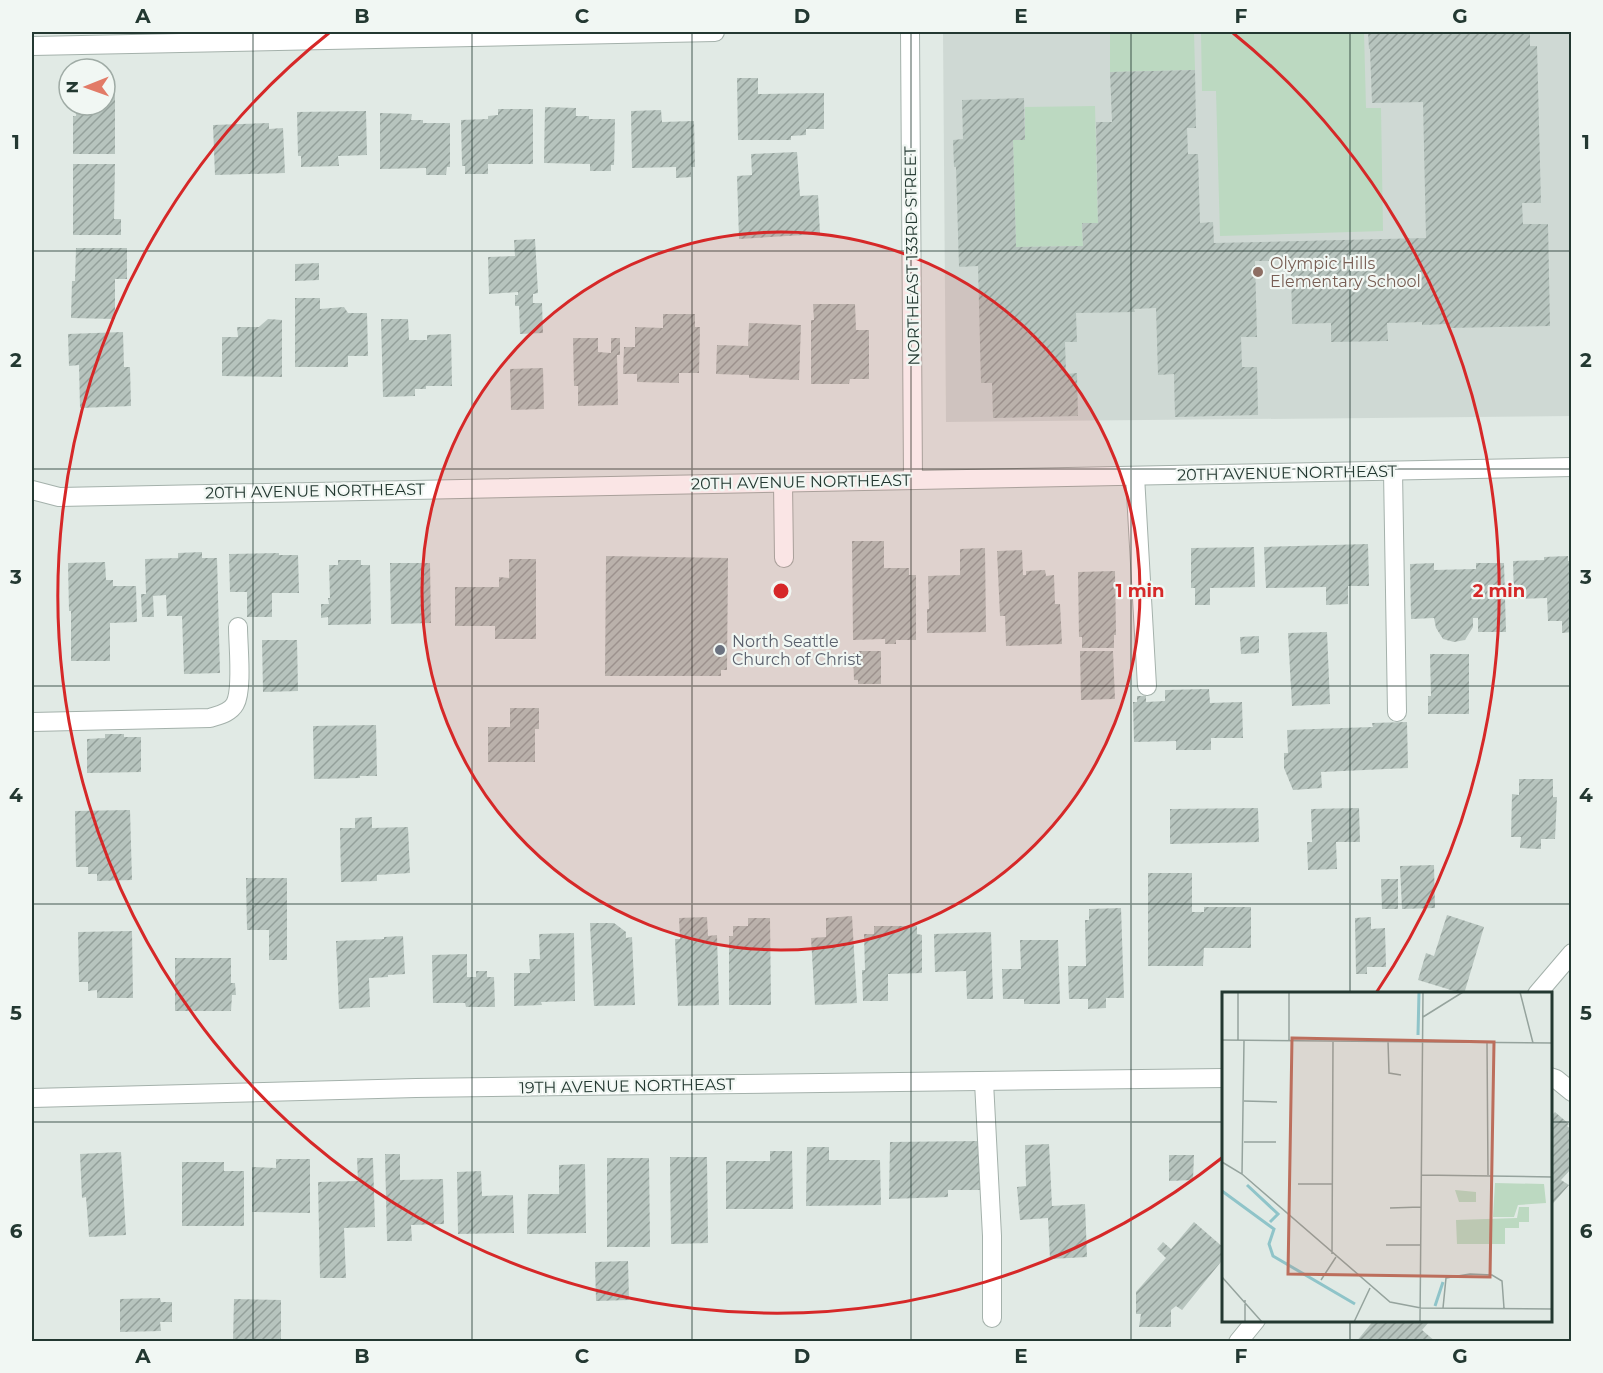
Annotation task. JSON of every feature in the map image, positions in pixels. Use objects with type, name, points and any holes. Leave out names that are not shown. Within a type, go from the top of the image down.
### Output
[{"type":"street","points":[[32,46],[715,32]]},
{"type":"street","name":"NORTHEAST 133RD STREET","points":[[910,32],[913,480]]},
{"type":"street","name":"20TH AVENUE NORTHEAST","points":[[32,490],[59,496],[1572,467]]},
{"type":"street","points":[[1393,471],[1396,712]]},
{"type":"street","points":[[1135,476],[1146,686]]},
{"type":"street","points":[[783,483],[784,558]]},
{"type":"street","points":[[32,722],[210,718],[224,714],[234,706],[238,695],[238,627]]},
{"type":"street","points":[[1538,992],[1572,953]]},
{"type":"street","points":[[1552,1077],[1572,1092]]},
{"type":"street","name":"19TH AVENUE NORTHEAST","points":[[32,1098],[416,1088],[1222,1078]]},
{"type":"street","points":[[984,1082],[992,1236],[992,1318]]},
{"type":"street","points":[[1238,1341],[1254,1322]]},
{"type":"shaded area","name":"Olympic Hills Elementary School","points":[[943,32],[1571,32],[1571,416],[946,422]]},
{"type":"green space","points":[[1110,32],[1194,32],[1195,70],[1110,72]]},
{"type":"green space","points":[[1201,32],[1364,32],[1366,108],[1381,108],[1383,231],[1220,236],[1216,91],[1202,91]]},
{"type":"green space","points":[[1095,106],[1098,223],[1082,223],[1083,246],[1016,247],[1013,140],[1025,140],[1025,107]]},
{"type":"building","points":[[1368,32],[1530,32],[1530,46],[1537,46],[1541,203],[1522,203],[1523,224],[1548,224],[1550,326],[1447,328],[1447,324],[1387,323],[1388,341],[1331,342],[1331,323],[1292,324],[1291,261],[1255,261],[1257,337],[1241,337],[1242,367],[1257,367],[1258,415],[1175,417],[1174,374],[1158,375],[1156,308],[1134,309],[1135,312],[1076,313],[1077,342],[1065,342],[1066,374],[1077,373],[1078,416],[993,418],[992,383],[981,383],[978,266],[959,267],[953,140],[963,139],[962,100],[1024,98],[1025,140],[1013,140],[1016,247],[1083,246],[1082,223],[1098,223],[1096,122],[1112,122],[1110,72],[1195,70],[1196,128],[1187,128],[1188,154],[1198,154],[1200,223],[1213,222],[1214,243],[1426,238],[1423,102],[1372,103]]},
{"type":"building","points":[[737,78],[758,78],[758,94],[824,93],[824,129],[806,129],[806,135],[791,136],[791,140],[738,140]]},
{"type":"building","points":[[545,107],[576,108],[576,116],[589,116],[589,119],[615,119],[614,165],[611,165],[611,171],[590,171],[590,164],[544,163]]},
{"type":"building","points":[[498,109],[533,109],[533,164],[488,164],[488,174],[465,174],[465,166],[462,166],[461,120],[488,119],[488,116],[498,115]]},
{"type":"building","points":[[661,110],[662,122],[694,121],[695,167],[691,167],[691,177],[676,178],[676,167],[632,168],[631,111]]},
{"type":"building","points":[[366,111],[367,155],[338,156],[339,166],[301,167],[301,156],[298,156],[297,112]]},
{"type":"building","points":[[380,113],[412,114],[411,120],[423,120],[423,123],[450,123],[450,167],[447,167],[446,175],[426,175],[426,168],[380,169]]},
{"type":"building","points":[[73,117],[115,117],[115,154],[73,154]]},
{"type":"building","points":[[269,123],[269,129],[283,128],[285,173],[215,175],[213,125]]},
{"type":"building","points":[[797,152],[800,196],[818,195],[820,234],[739,239],[737,176],[752,175],[751,154]]},
{"type":"building","points":[[73,164],[115,164],[114,219],[121,219],[121,235],[73,235]]},
{"type":"building","points":[[535,239],[538,293],[533,294],[533,303],[542,303],[543,333],[520,334],[519,306],[515,306],[515,295],[518,295],[518,292],[489,294],[488,257],[515,256],[514,240]]},
{"type":"building","points":[[76,248],[127,248],[127,279],[115,279],[115,319],[71,318]]},
{"type":"building","points":[[319,263],[319,280],[295,281],[295,264]]},
{"type":"building","points":[[295,298],[320,298],[320,309],[344,307],[348,313],[367,313],[368,356],[348,356],[348,367],[295,367]]},
{"type":"building","points":[[813,304],[855,304],[856,330],[869,330],[869,379],[850,379],[849,384],[811,384]]},
{"type":"building","points":[[663,314],[695,314],[695,327],[700,327],[699,373],[679,373],[679,383],[637,382],[637,374],[623,374],[624,347],[635,347],[635,327],[663,328]]},
{"type":"building","points":[[268,319],[282,320],[282,377],[222,376],[222,337],[238,337],[237,327],[259,327]]},
{"type":"building","points":[[381,319],[408,319],[409,340],[427,340],[427,335],[451,334],[452,386],[426,386],[426,389],[415,389],[415,396],[383,397]]},
{"type":"building","points":[[749,323],[801,325],[799,380],[716,374],[717,345],[748,346]]},
{"type":"building","points":[[123,332],[124,367],[130,367],[131,406],[80,408],[79,365],[69,366],[68,334]]},
{"type":"building","points":[[573,338],[598,338],[598,352],[611,353],[611,338],[620,338],[620,355],[617,355],[618,405],[578,406],[578,386],[574,386]]},
{"type":"building","points":[[543,368],[544,409],[511,410],[510,369]]},
{"type":"building","points":[[852,541],[884,541],[884,568],[909,568],[909,575],[916,575],[916,640],[896,640],[896,644],[885,644],[885,639],[853,640]]},
{"type":"building","points":[[1368,544],[1369,586],[1348,586],[1348,604],[1326,605],[1326,587],[1266,588],[1264,547]]},
{"type":"building","points":[[1254,547],[1255,587],[1210,588],[1210,605],[1195,605],[1195,588],[1191,588],[1191,548]]},
{"type":"building","points":[[985,548],[986,632],[927,633],[928,576],[960,575],[960,549]]},
{"type":"building","points":[[1022,550],[1023,575],[1026,575],[1026,571],[1045,570],[1046,576],[1054,575],[1055,604],[1060,604],[1062,644],[1006,646],[1005,616],[1000,616],[997,551]]},
{"type":"building","points":[[202,552],[202,558],[217,558],[220,673],[184,674],[182,616],[167,616],[166,595],[153,596],[154,617],[142,617],[141,594],[146,594],[145,559],[178,558],[178,553]]},
{"type":"building","points":[[279,553],[279,555],[298,555],[299,593],[272,593],[272,617],[247,617],[247,592],[230,592],[229,554]]},
{"type":"building","points":[[606,556],[728,558],[727,670],[721,670],[721,676],[605,676]]},
{"type":"building","points":[[1568,556],[1568,561],[1572,561],[1572,632],[1562,633],[1562,621],[1548,621],[1547,598],[1514,599],[1513,561],[1544,560],[1544,557]]},
{"type":"building","points":[[509,559],[536,559],[536,639],[495,639],[495,626],[455,626],[455,587],[499,587],[499,577],[509,578]]},
{"type":"building","points":[[338,560],[361,560],[361,565],[370,565],[371,624],[328,625],[328,617],[321,618],[321,604],[329,604],[328,598],[330,598],[329,565],[338,565]]},
{"type":"building","points":[[105,562],[106,580],[113,580],[113,586],[136,586],[137,622],[110,623],[110,661],[71,661],[68,563]]},
{"type":"building","points":[[390,563],[430,563],[431,623],[391,624]]},
{"type":"building","points":[[1434,563],[1434,570],[1476,569],[1476,563],[1504,563],[1506,632],[1478,632],[1478,618],[1473,618],[1473,627],[1465,640],[1454,642],[1443,639],[1436,628],[1434,618],[1411,619],[1410,564]]},
{"type":"building","points":[[1115,571],[1116,635],[1114,635],[1114,648],[1082,648],[1082,637],[1079,637],[1078,572]]},
{"type":"building","points":[[1327,632],[1330,704],[1292,706],[1288,633]]},
{"type":"building","points":[[1259,636],[1259,653],[1241,654],[1240,637]]},
{"type":"building","points":[[262,640],[297,640],[298,691],[263,692]]},
{"type":"building","points":[[859,651],[881,651],[881,684],[858,684],[858,680],[854,680],[853,653],[859,653]]},
{"type":"building","points":[[1080,651],[1113,651],[1115,699],[1081,700]]},
{"type":"building","points":[[1430,654],[1469,654],[1469,714],[1428,714],[1428,696],[1431,696]]},
{"type":"building","points":[[1209,689],[1210,703],[1242,702],[1243,738],[1211,738],[1211,750],[1176,750],[1176,741],[1134,742],[1133,702],[1137,702],[1137,696],[1146,696],[1146,702],[1165,701],[1165,690]]},
{"type":"building","points":[[510,708],[539,708],[539,729],[535,729],[535,762],[488,762],[488,727],[510,727]]},
{"type":"building","points":[[1407,722],[1408,768],[1321,772],[1322,788],[1293,790],[1284,768],[1284,753],[1288,753],[1287,730],[1373,727],[1372,723]]},
{"type":"building","points":[[376,725],[377,776],[314,779],[313,726]]},
{"type":"building","points":[[105,734],[141,737],[141,772],[87,773],[87,739],[105,738]]},
{"type":"building","points":[[1519,779],[1553,779],[1553,797],[1557,797],[1555,839],[1541,839],[1541,849],[1520,848],[1521,837],[1511,837],[1512,794],[1519,795]]},
{"type":"building","points":[[1258,808],[1259,842],[1170,844],[1170,809]]},
{"type":"building","points":[[1359,808],[1360,842],[1336,842],[1337,869],[1308,870],[1307,842],[1312,842],[1311,809]]},
{"type":"building","points":[[130,810],[132,880],[97,881],[97,874],[88,874],[88,867],[76,867],[75,811]]},
{"type":"building","points":[[372,817],[372,828],[408,827],[410,873],[377,875],[377,881],[341,882],[340,828],[355,828],[355,818]]},
{"type":"building","points":[[1434,865],[1435,908],[1402,909],[1400,866]]},
{"type":"building","points":[[1148,873],[1192,873],[1192,912],[1204,912],[1204,907],[1251,907],[1251,948],[1204,948],[1203,966],[1148,966]]},
{"type":"building","points":[[246,878],[287,878],[287,960],[269,960],[269,930],[247,930]]},
{"type":"building","points":[[1381,879],[1398,879],[1398,909],[1382,909]]},
{"type":"building","points":[[1121,908],[1124,998],[1106,998],[1106,1008],[1088,1009],[1088,999],[1069,999],[1068,966],[1086,966],[1085,920],[1089,920],[1089,909]]},
{"type":"building","points":[[1447,915],[1484,927],[1465,992],[1418,980],[1426,953],[1434,956]]},
{"type":"building","points":[[852,916],[857,1003],[815,1005],[811,938],[826,937],[826,918]]},
{"type":"building","points":[[707,917],[708,936],[717,935],[719,1005],[678,1006],[675,939],[680,939],[679,918]]},
{"type":"building","points":[[1371,917],[1371,929],[1385,928],[1386,967],[1367,967],[1367,974],[1356,974],[1355,918]]},
{"type":"building","points":[[748,918],[770,918],[771,1005],[729,1005],[729,936],[733,936],[733,926],[748,926]]},
{"type":"building","points":[[590,923],[614,923],[626,932],[626,938],[632,937],[635,1005],[594,1006]]},
{"type":"building","points":[[874,926],[917,926],[917,934],[922,935],[922,973],[888,974],[888,1001],[863,1001],[864,934],[874,934]]},
{"type":"building","points":[[132,931],[133,998],[97,998],[97,990],[88,991],[88,982],[79,982],[78,932]]},
{"type":"building","points":[[991,932],[993,999],[967,999],[966,971],[935,972],[934,934]]},
{"type":"building","points":[[574,933],[575,1001],[514,1006],[514,973],[530,973],[529,959],[540,959],[539,934]]},
{"type":"building","points":[[403,936],[405,974],[369,978],[370,1007],[339,1009],[336,941]]},
{"type":"building","points":[[1020,940],[1058,940],[1060,1004],[1024,1004],[1024,999],[1003,999],[1002,969],[1021,969]]},
{"type":"building","points":[[467,954],[467,977],[476,977],[476,971],[487,971],[487,977],[494,977],[495,1007],[466,1007],[465,1003],[433,1003],[432,955]]},
{"type":"building","points":[[175,958],[231,958],[231,983],[235,983],[236,995],[232,995],[231,1011],[175,1011]]},
{"type":"building","points":[[1555,1112],[1569,1124],[1567,1126],[1572,1130],[1572,1168],[1561,1180],[1569,1185],[1552,1205],[1552,1115]]},
{"type":"building","points":[[981,1141],[982,1190],[948,1190],[948,1197],[889,1199],[890,1142]]},
{"type":"building","points":[[1049,1144],[1052,1206],[1085,1204],[1087,1257],[1050,1259],[1048,1218],[1020,1220],[1017,1187],[1026,1186],[1025,1145]]},
{"type":"building","points":[[807,1147],[829,1147],[829,1160],[880,1160],[881,1205],[806,1206]]},
{"type":"building","points":[[770,1151],[792,1151],[793,1209],[726,1209],[726,1161],[770,1161]]},
{"type":"building","points":[[121,1152],[126,1235],[89,1237],[86,1197],[82,1198],[80,1154]]},
{"type":"building","points":[[385,1154],[400,1154],[400,1180],[443,1179],[444,1224],[411,1225],[412,1241],[387,1241]]},
{"type":"building","points":[[1169,1155],[1194,1155],[1193,1180],[1169,1181]]},
{"type":"building","points":[[670,1157],[707,1157],[708,1243],[671,1244]]},
{"type":"building","points":[[357,1158],[373,1158],[375,1227],[344,1228],[346,1278],[320,1278],[318,1182],[358,1181]]},
{"type":"building","points":[[607,1158],[649,1158],[650,1247],[607,1247]]},
{"type":"building","points":[[276,1159],[310,1159],[310,1213],[252,1212],[252,1167],[276,1168]]},
{"type":"building","points":[[182,1162],[224,1162],[224,1171],[244,1171],[244,1226],[182,1226]]},
{"type":"building","points":[[585,1164],[586,1233],[527,1234],[528,1194],[559,1194],[559,1165]]},
{"type":"building","points":[[481,1171],[482,1196],[513,1195],[514,1233],[458,1234],[457,1172]]},
{"type":"building","points":[[1194,1222],[1222,1246],[1222,1260],[1182,1310],[1176,1306],[1171,1310],[1171,1327],[1139,1327],[1141,1314],[1136,1314],[1136,1292],[1166,1258],[1157,1249],[1163,1242],[1171,1249]]},
{"type":"building","points":[[628,1261],[629,1300],[596,1301],[595,1262]]},
{"type":"building","points":[[160,1298],[161,1302],[172,1302],[172,1322],[160,1322],[161,1331],[120,1332],[120,1299]]},
{"type":"building","points":[[234,1299],[281,1300],[281,1342],[233,1342]]},
{"type":"building","points":[[1372,1322],[1429,1322],[1422,1330],[1436,1342],[1356,1342]]},
{"type":"place","name":"Olympic Hills Elementary School","points":[[1258,272]]},
{"type":"place","name":"North Seattle Church of Christ","points":[[720,650]]}]
